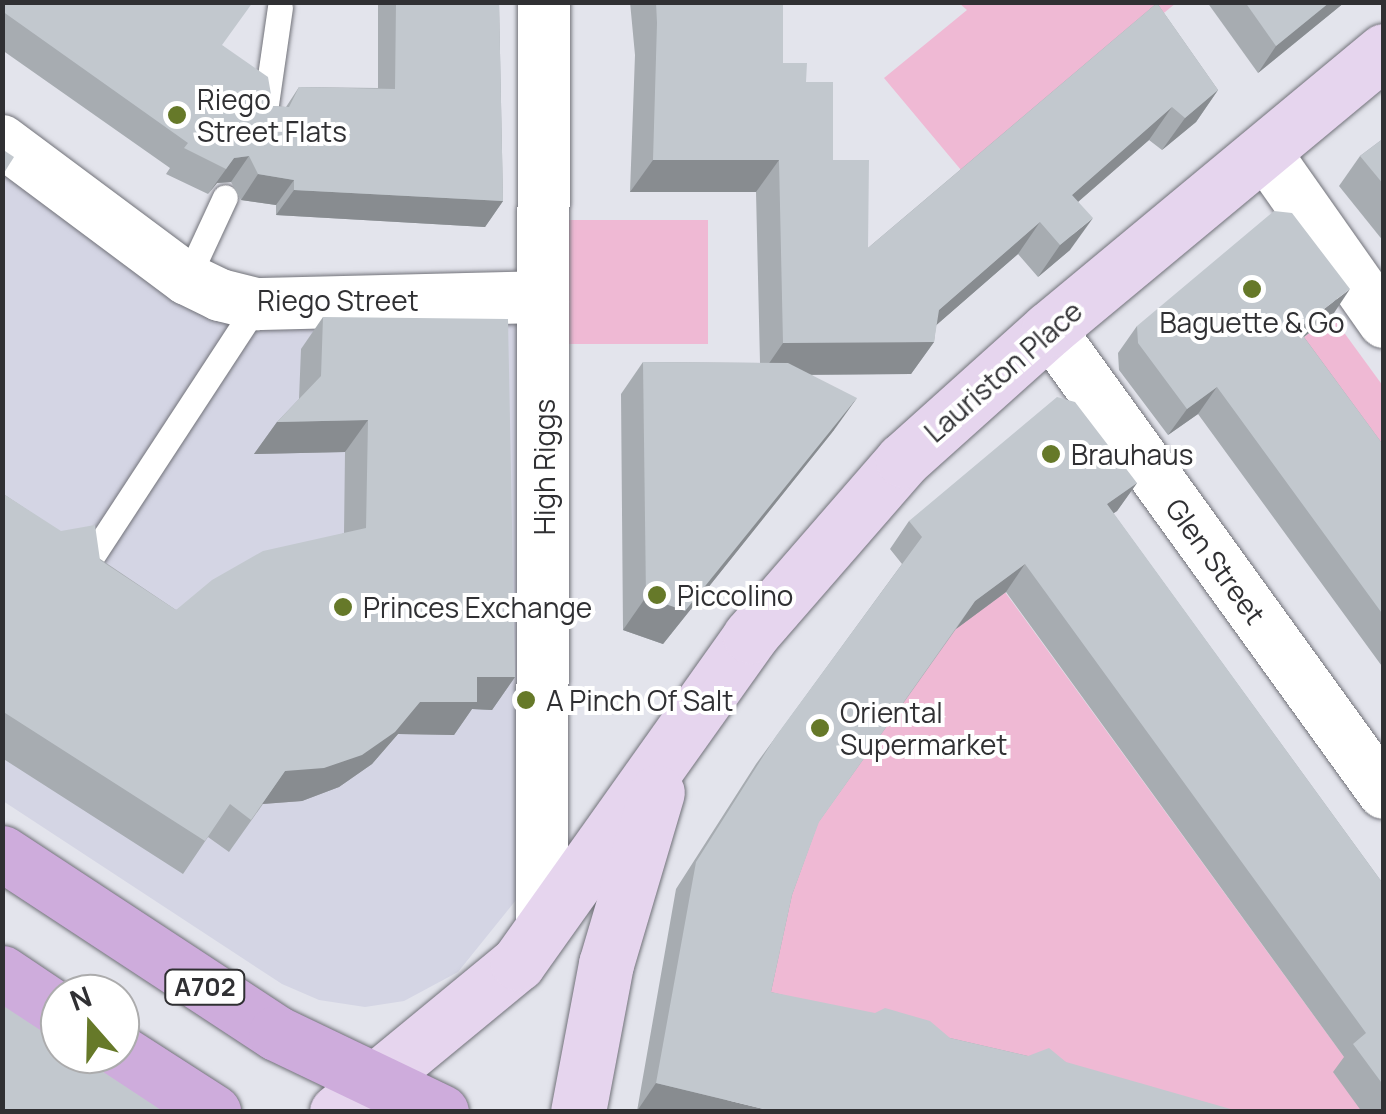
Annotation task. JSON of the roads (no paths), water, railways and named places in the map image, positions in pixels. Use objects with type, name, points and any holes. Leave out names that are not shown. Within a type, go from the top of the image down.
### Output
[{"type":"main road","name":"A702","points":[[2,852],[276,1033],[362,1104]]},
{"type":"main road","points":[[2,973],[40,999]]},
{"type":"main road","points":[[140,1065],[213,1112]]},
{"type":"main road","points":[[362,1104],[441,1112]]},
{"type":"street","name":"High Riggs","points":[[542,932],[544,2]]},
{"type":"street","name":"Lauriston Place","points":[[362,1104],[491,991],[542,932],[750,636],[840,527],[903,460],[1049,329],[1384,51]]},
{"type":"street","name":"Riego Street","points":[[2,141],[187,280],[276,304],[543,297]]},
{"type":"street","points":[[1264,151],[1384,322]]},
{"type":"street","name":"Glen Street","points":[[1049,329],[1384,793]]},
{"type":"street","name":"Lauriston Place","points":[[578,1112],[627,885],[675,742]]},
{"type":"lane","points":[[264,118],[280,7]]},
{"type":"lane","points":[[187,280],[226,197]]},
{"type":"lane","points":[[87,564],[276,304]]},
{"type":"place","name":"Riego Street Flats","points":[[177,115]]},
{"type":"place","name":"Baguette & Go","points":[[1252,289]]},
{"type":"place","name":"Brauhaus","points":[[1051,454]]},
{"type":"place","name":"Piccolino","points":[[657,595]]},
{"type":"place","name":"Princes Exchange","points":[[343,607]]},
{"type":"place","name":"A Pinch Of Salt","points":[[526,700]]},
{"type":"place","name":"Oriental Supermarket","points":[[820,728]]}]
